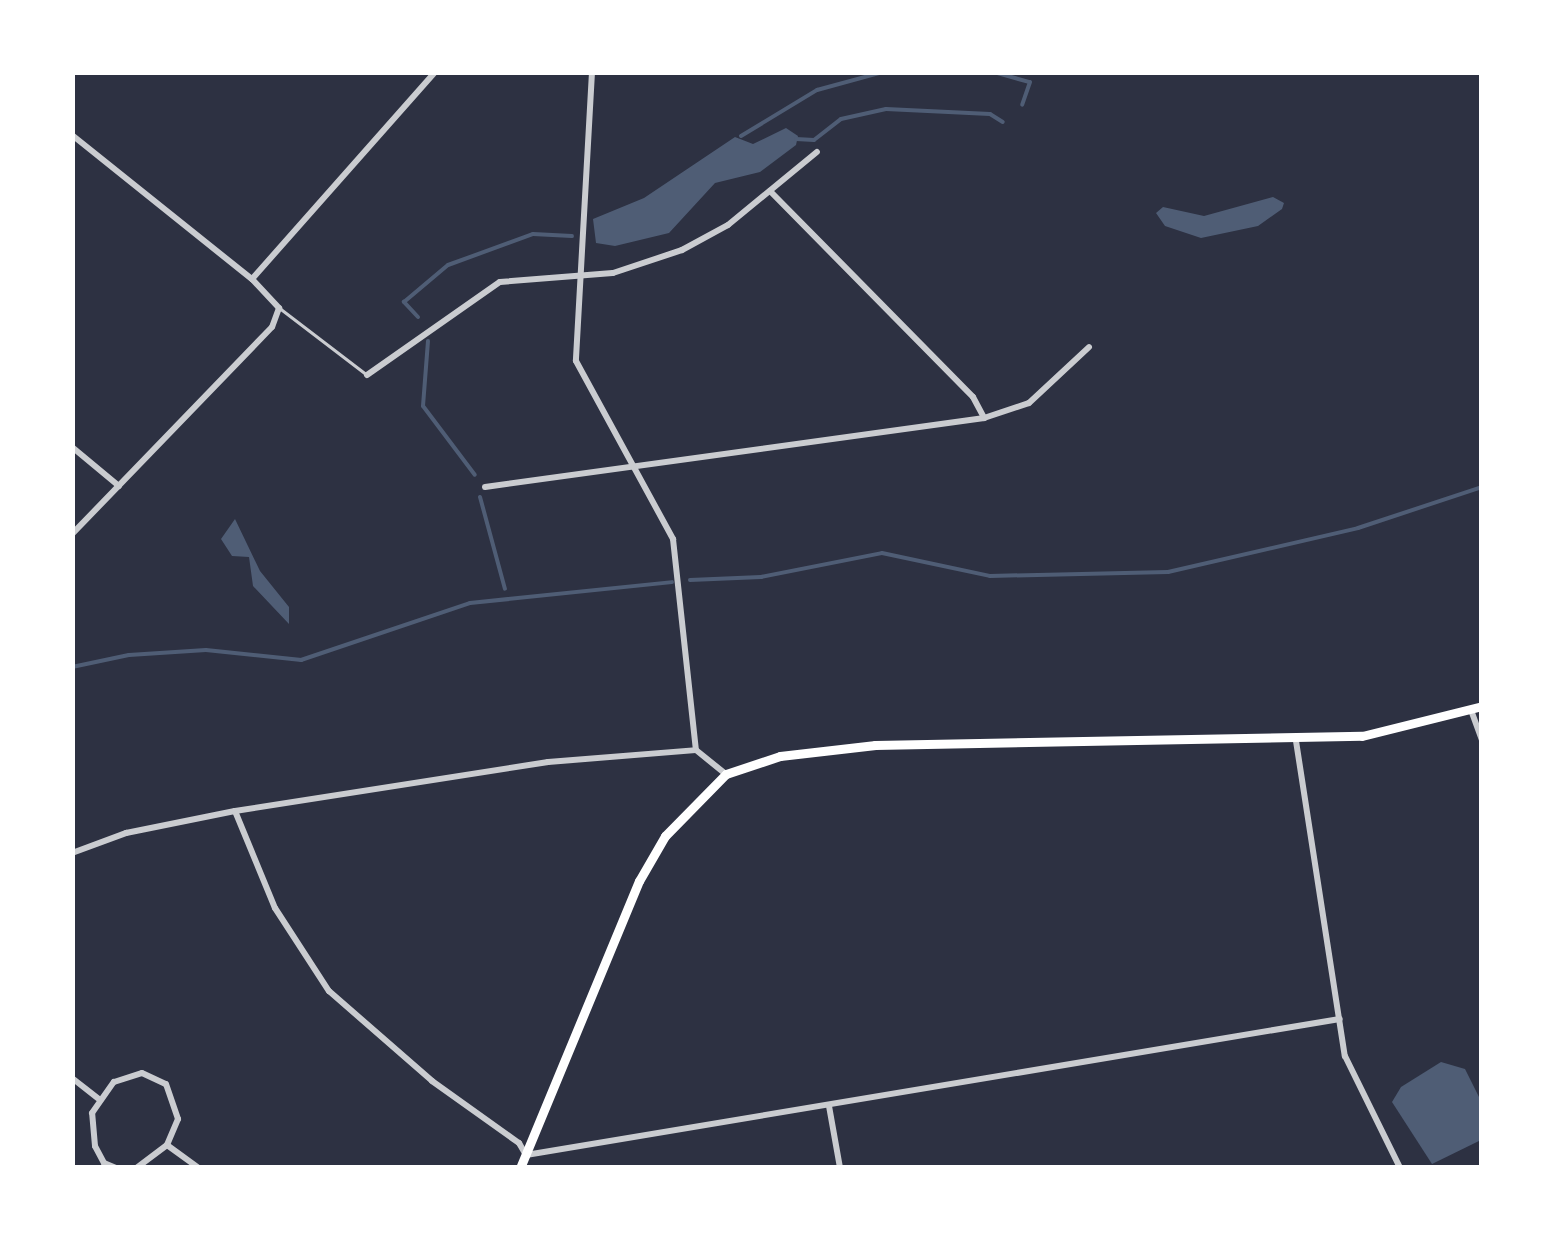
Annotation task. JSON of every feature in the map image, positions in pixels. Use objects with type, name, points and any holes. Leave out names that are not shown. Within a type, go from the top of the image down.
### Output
[{"type":"main road","points":[[520,1168],[639,882],[676,823],[726,774],[780,756],[875,745],[1296,741],[1362,736],[1476,708]]},
{"type":"street","points":[[252,279],[436,72]]},
{"type":"street","points":[[592,72],[576,361],[673,539],[696,750]]},
{"type":"street","points":[[72,136],[252,279],[279,308],[272,327],[72,534]]},
{"type":"street","points":[[367,375],[488,287],[516,278],[580,276],[650,264],[714,234],[817,152]]},
{"type":"street","points":[[770,192],[973,397],[984,418]]},
{"type":"street","points":[[485,486],[634,462],[876,438],[984,418],[1030,402],[1089,347]]},
{"type":"street","points":[[72,446],[119,486]]},
{"type":"street","points":[[1476,708],[1481,736]]},
{"type":"street","points":[[1296,741],[1340,1019],[1356,1083],[1400,1168]]},
{"type":"street","points":[[72,853],[126,833],[235,811],[548,762],[696,750],[726,774]]},
{"type":"street","points":[[235,811],[284,926],[329,991],[432,1081],[519,1143],[526,1155],[1340,1019]]},
{"type":"street","points":[[116,1168],[103,1166],[91,1131],[98,1098],[128,1076],[142,1073],[166,1084],[178,1119],[167,1146],[136,1168]]},
{"type":"street","points":[[72,1078],[98,1098]]},
{"type":"street","points":[[829,1106],[840,1168]]},
{"type":"street","points":[[167,1146],[200,1168]]},
{"type":"lane","points":[[279,308],[367,375]]},
{"type":"water","points":[[786,128],[798,136],[796,145],[760,172],[715,183],[669,233],[615,246],[596,243],[593,219],[644,198],[735,137],[753,144]]},
{"type":"water","points":[[1273,197],[1284,203],[1282,209],[1258,226],[1201,238],[1165,226],[1156,213],[1163,207],[1204,216]]},
{"type":"water","points":[[235,519],[260,571],[289,607],[289,624],[253,586],[249,557],[232,556],[221,539]]},
{"type":"water","points":[[1441,1062],[1465,1069],[1481,1101],[1481,1140],[1432,1164],[1392,1102],[1401,1087]]},
{"type":"waterway","points":[[741,136],[817,90],[883,72]]},
{"type":"waterway","points":[[994,72],[1030,82],[1022,105]]},
{"type":"waterway","points":[[796,139],[814,140],[841,119],[886,109],[990,114],[1003,122]]},
{"type":"waterway","points":[[418,317],[404,302],[448,265],[533,234],[572,236]]},
{"type":"waterway","points":[[428,341],[423,406],[475,475]]},
{"type":"waterway","points":[[690,580],[761,577],[882,553],[990,576],[1168,572],[1358,528],[1482,487]]},
{"type":"waterway","points":[[480,497],[505,589]]},
{"type":"waterway","points":[[72,667],[129,655],[206,650],[301,660],[470,603],[672,582]]}]
